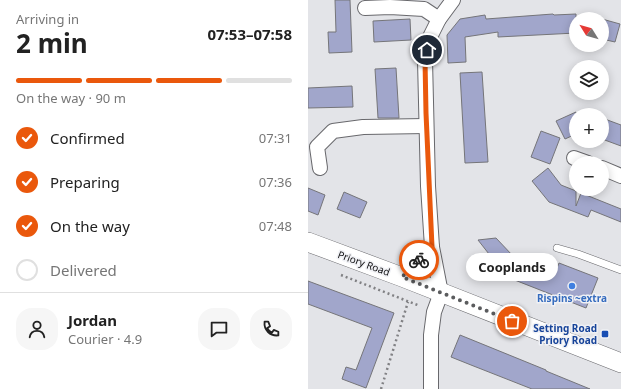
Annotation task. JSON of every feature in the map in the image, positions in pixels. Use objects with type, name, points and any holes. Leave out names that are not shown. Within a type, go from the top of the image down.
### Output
[{"type":"street","points":[[431,389],[431,335],[434,312],[441,293],[432,247],[426,126],[425,60],[429,39],[439,19],[453,0]]},
{"type":"street","points":[[365,8],[389,4],[424,9],[439,19]]},
{"type":"street","points":[[320,168],[316,148],[333,131],[363,128],[426,126]]},
{"type":"street","points":[[609,171],[621,176]]},
{"type":"street","name":"Priory Road","points":[[308,242],[402,277],[621,363]]},
{"type":"street","points":[[402,277],[432,247]]},
{"type":"lane","points":[[557,248],[621,270]]},
{"type":"path","points":[[381,389],[408,302]]},
{"type":"building","points":[[335,0],[350,0],[352,52],[329,53],[328,32],[336,32]]},
{"type":"building","points":[[553,14],[569,14],[569,33],[498,37],[498,32],[465,37],[466,62],[448,63],[447,35],[460,19],[485,15],[486,19]]},
{"type":"building","points":[[410,19],[411,40],[374,42],[373,21]]},
{"type":"building","points":[[609,21],[620,24],[615,42],[609,41]]},
{"type":"building","points":[[396,68],[399,118],[378,118],[375,69]]},
{"type":"building","points":[[482,72],[488,162],[465,163],[460,73]]},
{"type":"building","points":[[352,86],[353,107],[308,108],[308,88]]},
{"type":"building","points":[[569,115],[569,137],[565,139],[556,121]]},
{"type":"building","points":[[609,121],[621,125],[621,146],[609,142]]},
{"type":"building","points":[[541,131],[560,138],[550,164],[531,157]]},
{"type":"building","points":[[548,168],[561,185],[569,188],[569,196],[576,196],[576,206],[580,196],[588,196],[621,209],[621,222],[591,210],[588,217],[549,202],[532,181]]},
{"type":"building","points":[[308,188],[325,195],[318,215],[308,211]]},
{"type":"building","points":[[344,192],[367,202],[360,218],[337,209]]},
{"type":"building","points":[[496,238],[513,256],[555,273],[559,263],[598,278],[586,308],[507,277],[478,240]]},
{"type":"building","points":[[308,281],[394,313],[366,388],[342,379],[346,367],[356,370],[372,328],[308,304]]},
{"type":"building","points":[[460,335],[590,389],[532,389],[451,357]]},
{"type":"way so far","points":[[419,260],[402,277],[512,321]]},
{"type":"place","name":"Rispins ~extra","points":[[572,286]]},
{"type":"place","name":"Cooplands","points":[[512,321]]},
{"type":"place","name":"Setting Road Priory Road","points":[[605,334]]},
{"type":"route","points":[[419,260],[432,247],[428,186],[426,113],[425,60],[427,50]]}]
